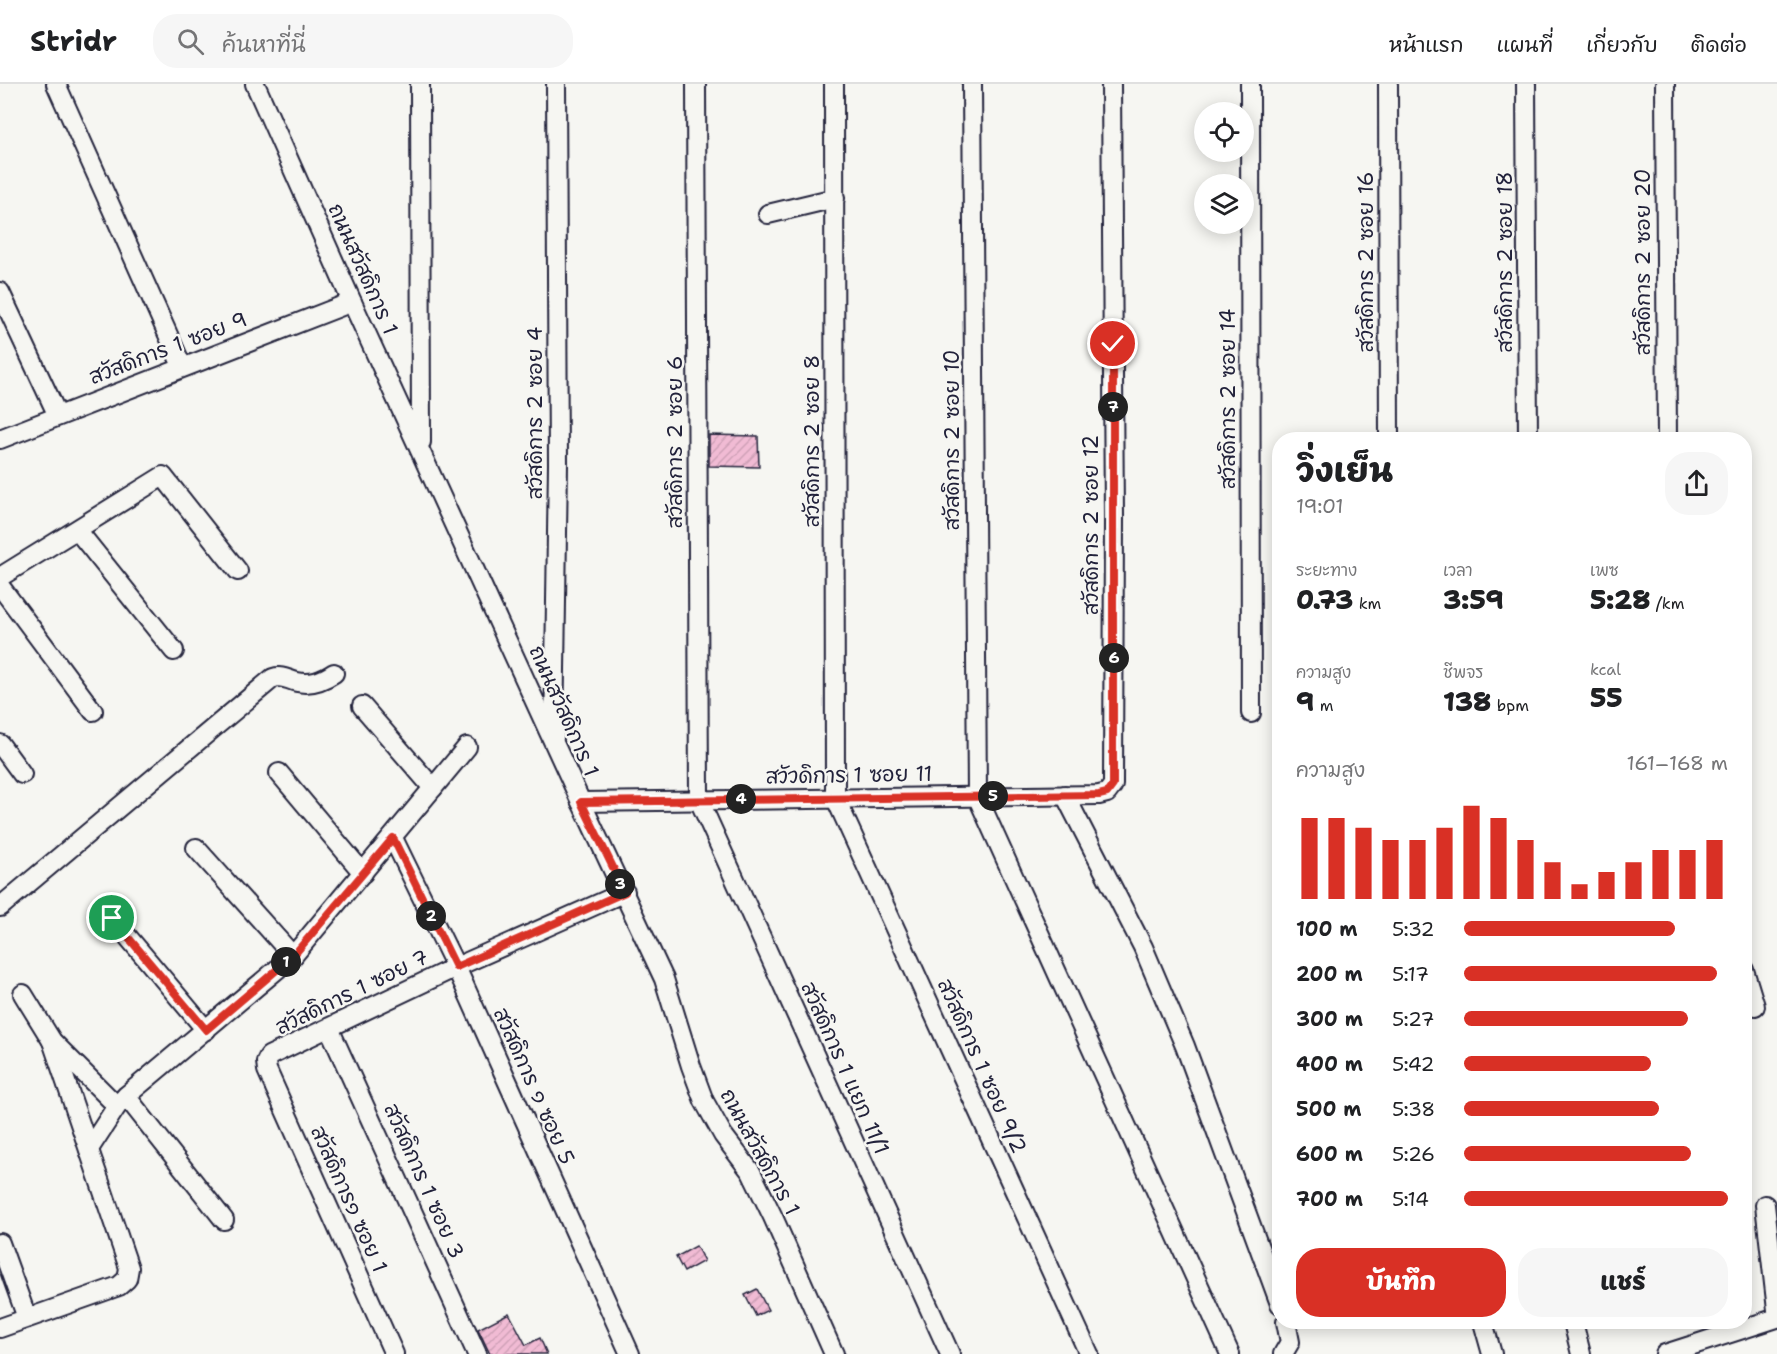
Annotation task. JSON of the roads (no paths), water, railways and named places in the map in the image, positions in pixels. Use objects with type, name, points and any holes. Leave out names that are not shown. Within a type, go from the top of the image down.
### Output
[{"type":"street","points":[[56,84],[182,366]]},
{"type":"street","name":"ถนนสวัสดิการ 1","points":[[255,84],[352,302],[664,978],[704,1101],[723,1135],[751,1172],[834,1354]]},
{"type":"street","points":[[420,84],[421,450]]},
{"type":"street","name":"สวัสดิการ 2 ซอย 4","points":[[554,743],[558,464],[556,84]]},
{"type":"street","name":"สวัสดิการ 2 ซอย 6","points":[[696,84],[699,800]]},
{"type":"street","name":"สวัสดิการ 2 ซอย 8","points":[[834,84],[835,797]]},
{"type":"street","name":"สวัสดิการ 2 ซอย 10","points":[[972,84],[977,796]]},
{"type":"street","name":"สวัสดิการ 2 ซอย 12","points":[[1111,84],[1113,785]]},
{"type":"street","name":"สวัสดิการ 2 ซอย 14","points":[[1250,84],[1251,713]]},
{"type":"street","name":"สวัสดิการ 2 ซอย 16","points":[[1388,84],[1389,432]]},
{"type":"street","name":"สวัสดิการ 2 ซอย 18","points":[[1526,84],[1528,432]]},
{"type":"street","name":"สวัสดิการ 2 ซอย 20","points":[[1665,84],[1667,432]]},
{"type":"street","points":[[768,214],[835,198]]},
{"type":"street","points":[[0,292],[58,416]]},
{"type":"street","name":"สวัสดิการ 1 ซอย 9","points":[[0,439],[182,366],[352,302]]},
{"type":"street","points":[[0,578],[163,476],[238,571]]},
{"type":"street","points":[[77,530],[174,651]]},
{"type":"street","points":[[0,585],[93,711]]},
{"type":"street","points":[[0,907],[273,678],[285,677],[297,682],[317,682],[334,673]]},
{"type":"street","points":[[362,706],[433,788]]},
{"type":"street","points":[[0,744],[22,774]]},
{"type":"street","points":[[89,1149],[122,1101],[293,956],[467,747]]},
{"type":"street","points":[[279,772],[363,873]]},
{"type":"street","name":"สวัวดิการ 1 ซอย 11","points":[[581,802],[1065,795],[1107,793],[1113,785]]},
{"type":"street","points":[[1065,795],[1143,947],[1185,1046],[1272,1282]]},
{"type":"street","points":[[977,796],[1230,1354]]},
{"type":"street","name":"สวัสดิการ 1 ซอย 9/2","points":[[835,797],[1089,1354]]},
{"type":"street","name":"สวัสดิการ 1 แยก 11/1","points":[[699,800],[950,1354]]},
{"type":"street","name":"สวัสดิการ ๑ ซอย 5","points":[[393,838],[456,967],[630,1354]]},
{"type":"street","points":[[196,848],[293,956]]},
{"type":"street","name":"สวัสดิการ 1 ซอย 7","points":[[266,1062],[269,1056],[456,967],[625,892]]},
{"type":"street","points":[[112,918],[206,1030]]},
{"type":"street","points":[[0,1328],[119,1286],[127,1279],[129,1268],[52,1041],[23,994]]},
{"type":"street","points":[[1752,996],[1755,1006]]},
{"type":"street","name":"สวัสดิการ 1 ซอย 3","points":[[329,1028],[477,1354]]},
{"type":"street","points":[[52,1041],[122,1101],[224,1220]]},
{"type":"street","name":"สวัสดิการ๑ ซอย 1","points":[[266,1062],[267,1070],[394,1354]]},
{"type":"street","points":[[1765,1205],[1777,1310]]},
{"type":"street","points":[[0,1243],[27,1318]]},
{"type":"street","points":[[1752,1327],[1777,1318]]},
{"type":"street","points":[[1283,1354],[1290,1342],[1287,1329]]},
{"type":"street","points":[[1485,1329],[1492,1354]]},
{"type":"street","points":[[1575,1329],[1581,1354]]},
{"type":"street","points":[[1665,1354],[1684,1351],[1746,1329]]}]
